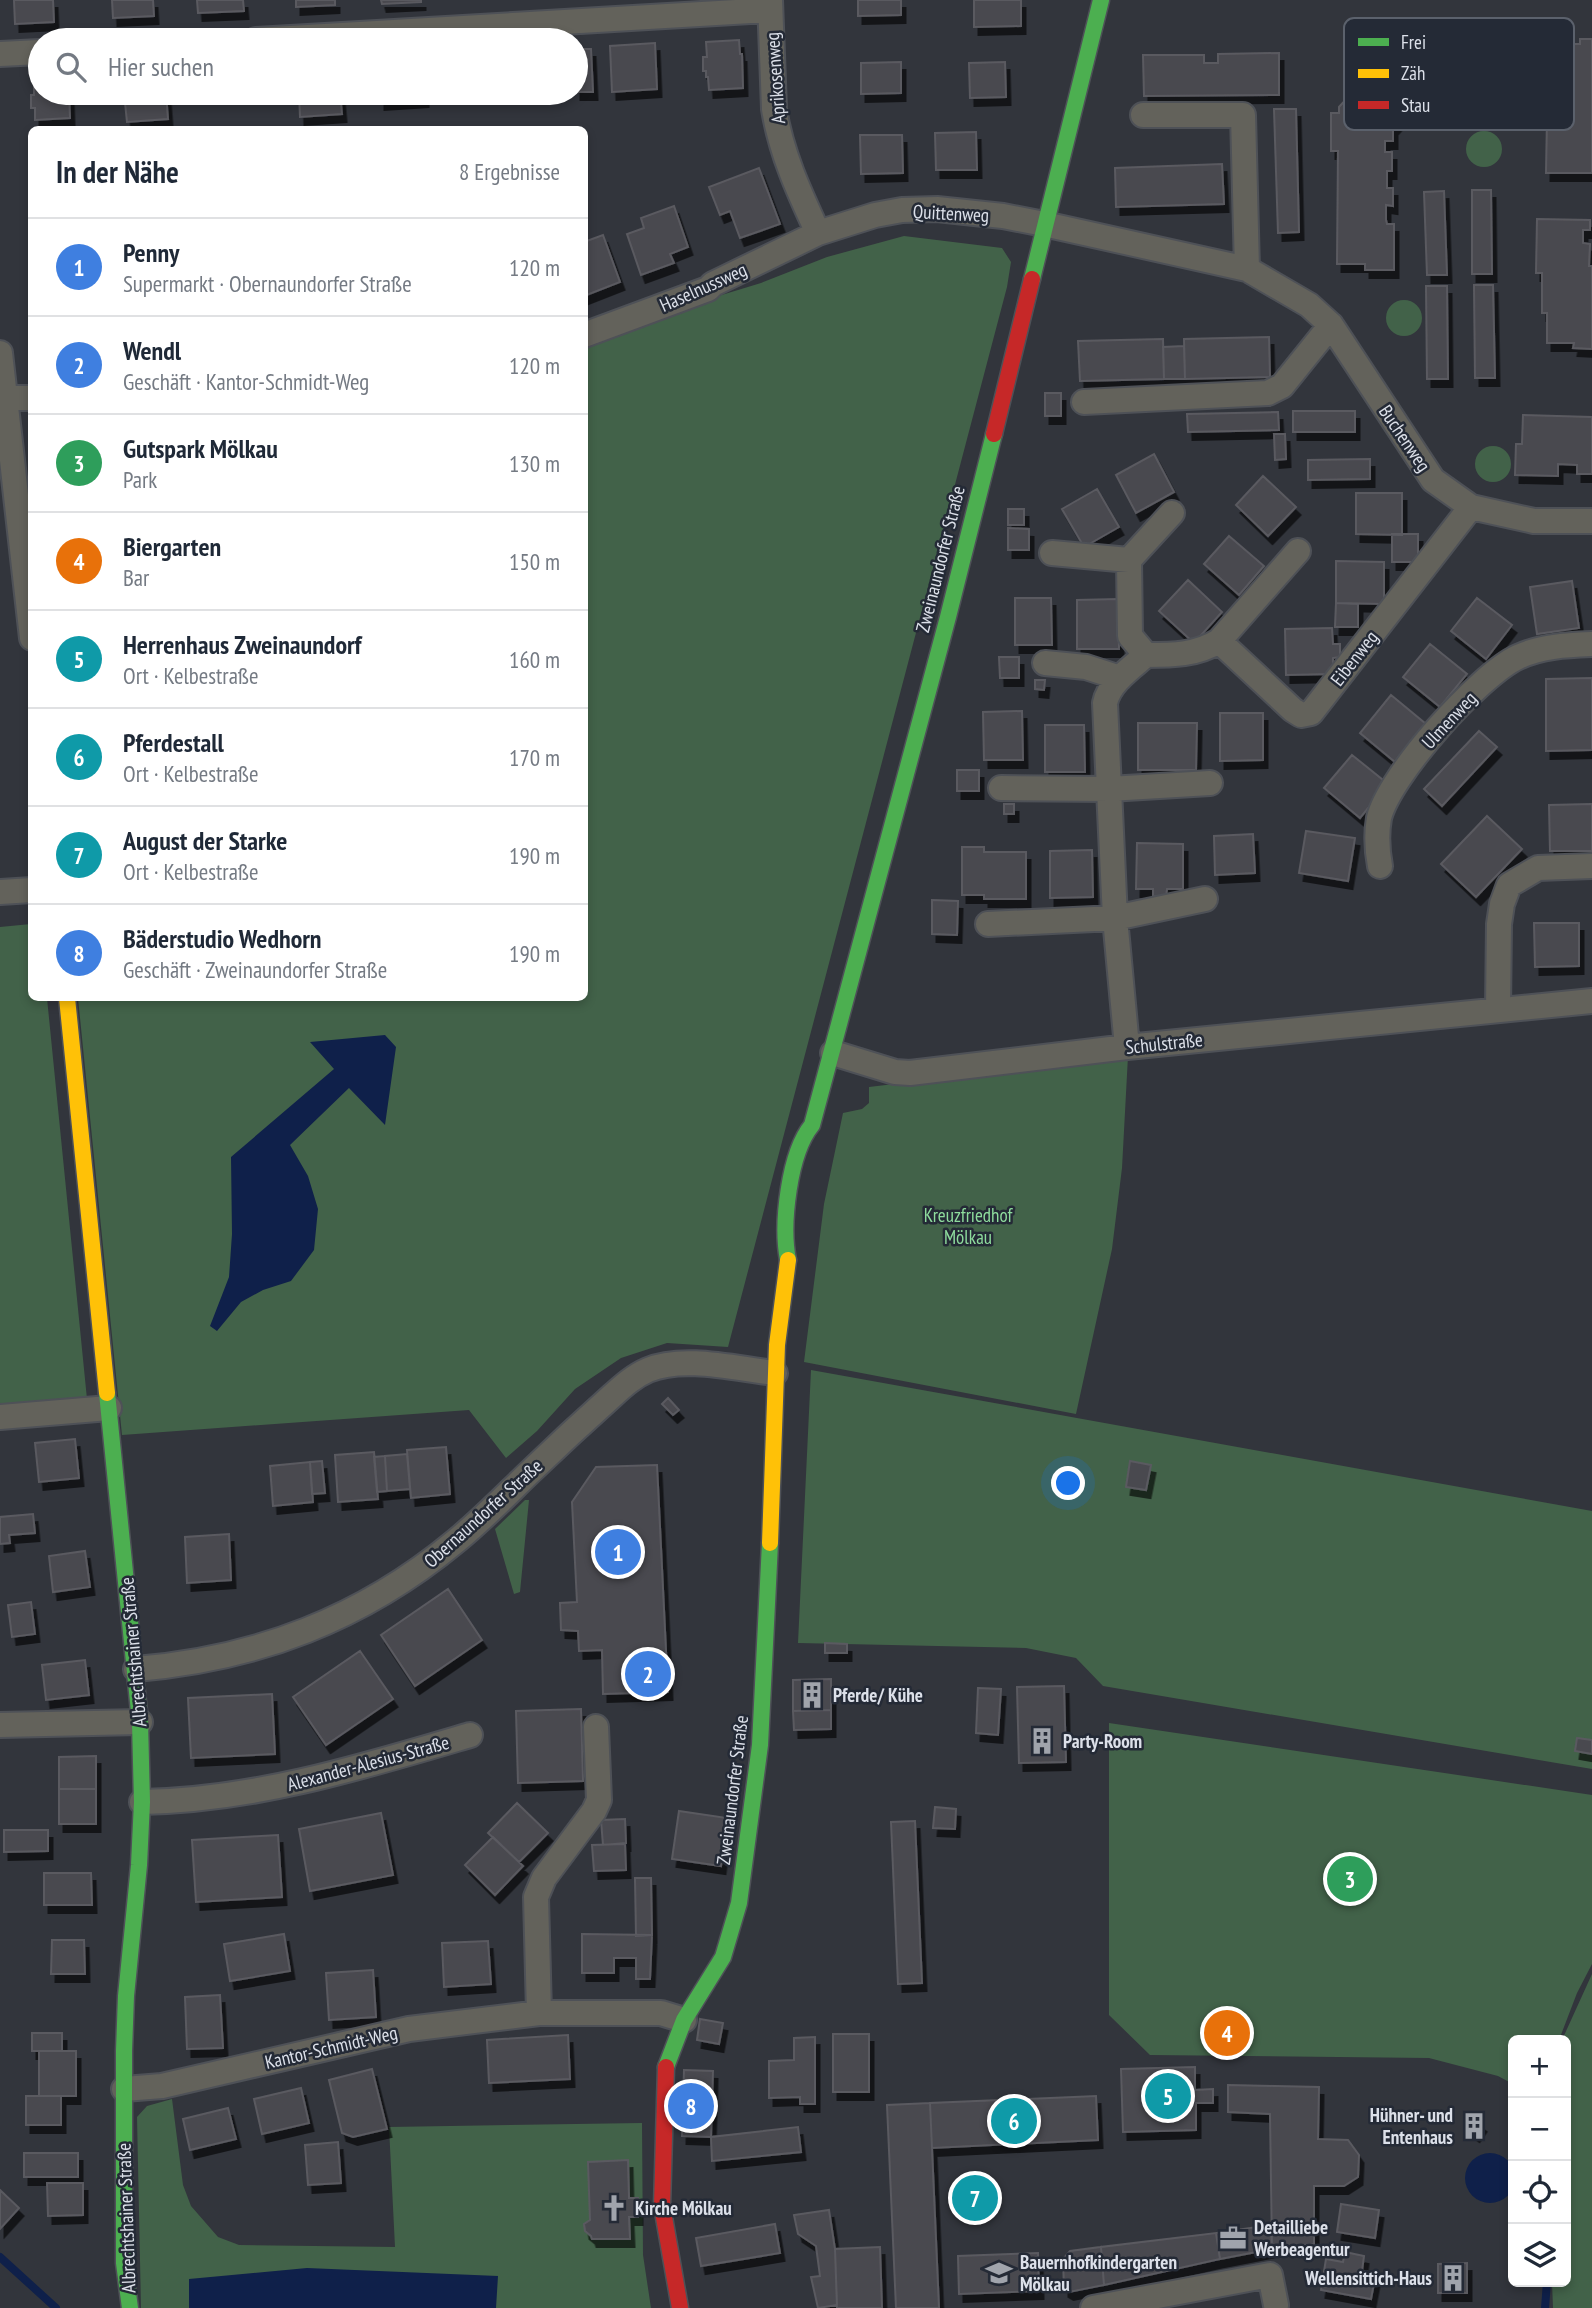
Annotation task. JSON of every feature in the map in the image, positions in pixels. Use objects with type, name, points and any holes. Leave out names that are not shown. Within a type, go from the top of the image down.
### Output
[{"type":"street","name":"Zweinaundorfer Straße","points":[[680,2308],[661,2193],[664,2074],[668,2056],[684,2020],[723,1957],[739,1903],[760,1745],[776,1345],[788,1259],[784,1243],[784,1224],[792,1172],[803,1136],[812,1125],[833,1053],[948,617],[1101,0]]},
{"type":"street","points":[[407,28],[645,9],[770,5]]},
{"type":"street","name":"Aprikosenweg","points":[[770,5],[776,126],[784,156],[818,233]]},
{"type":"street","points":[[0,54],[28,53]]},
{"type":"street","points":[[1143,115],[1243,115],[1247,269]]},
{"type":"street","name":"Quittenweg","points":[[818,233],[875,215],[902,210],[937,209],[1003,216],[1044,224]]},
{"type":"street","name":"Buchenweg","points":[[1044,224],[1247,269],[1293,294],[1331,325],[1433,480],[1471,507],[1534,521],[1592,521]]},
{"type":"street","name":"Haselnussweg","points":[[588,334],[708,289],[713,284],[818,233]]},
{"type":"street","points":[[1084,402],[1268,393],[1282,386],[1331,325]]},
{"type":"street","points":[[0,353],[28,603]]},
{"type":"street","points":[[3,385],[28,396]]},
{"type":"street","name":"Eibenweg","points":[[1219,641],[1293,710],[1301,715],[1311,713],[1471,507]]},
{"type":"street","points":[[1146,655],[1130,636],[1129,560],[1172,513]]},
{"type":"street","points":[[1127,1047],[1115,918],[1105,704],[1107,696],[1120,678],[1146,655],[1203,651],[1219,641],[1298,551]]},
{"type":"street","points":[[1052,553],[1129,560]]},
{"type":"street","name":"Ulmenweg","points":[[1380,866],[1376,846],[1380,816],[1385,805],[1396,784],[1430,738],[1460,704],[1499,668],[1517,657],[1537,650],[1592,644]]},
{"type":"street","points":[[1045,663],[1086,667],[1120,678]]},
{"type":"street","points":[[1001,788],[1109,789],[1210,783]]},
{"type":"street","points":[[1498,1010],[1499,924],[1502,904],[1510,885],[1538,868],[1592,866]]},
{"type":"street","points":[[0,892],[28,890]]},
{"type":"street","points":[[988,924],[1115,918],[1205,899]]},
{"type":"street","name":"Albrechtshainer Straße","points":[[67,1001],[140,1722],[142,1802],[139,1865],[126,1996],[124,2090],[124,2263],[130,2308]]},
{"type":"street","name":"Schulstraße","points":[[833,1053],[895,1072],[910,1073],[1127,1047],[1592,1002]]},
{"type":"street","name":"Zweinaundorfer Straße","points":[[812,1125],[815,1152]]},
{"type":"street","name":"Zweinaundorfer Straße","points":[[788,1259],[800,1243],[803,1232]]},
{"type":"street","name":"Obernaundorfer Straße","points":[[136,1669],[208,1660],[285,1640],[362,1606],[425,1566],[458,1540],[612,1396],[635,1377],[649,1370],[687,1363],[775,1373]]},
{"type":"street","points":[[0,1417],[109,1408]]},
{"type":"street","points":[[0,1725],[140,1722]]},
{"type":"street","points":[[539,2012],[536,1897],[544,1878],[594,1811],[599,1800],[596,1727]]},
{"type":"street","name":"Alexander-Alesius-Straße","points":[[142,1802],[261,1790],[338,1774],[470,1735]]},
{"type":"street","name":"Kantor-Schmidt-Weg","points":[[124,2090],[162,2086],[409,2029],[539,2012],[661,2013],[684,2020]]},
{"type":"street","points":[[1093,2308],[1270,2275],[1276,2305]]},
{"type":"green space","points":[[1484,131],[1497,136],[1502,149],[1497,162],[1484,167],[1471,162],[1466,149],[1471,136]]},
{"type":"green space","points":[[904,236],[1002,248],[1011,262],[1007,287],[728,1347],[667,1343],[621,1358],[575,1389],[537,1431],[506,1458],[469,1410],[122,1435],[78,1001],[588,1001],[588,344],[827,257]]},
{"type":"green space","points":[[1404,300],[1417,305],[1422,318],[1417,331],[1404,336],[1391,331],[1386,318],[1391,305]]},
{"type":"green space","points":[[1493,446],[1506,451],[1511,464],[1506,477],[1493,482],[1480,477],[1475,464],[1480,451]]},
{"type":"green space","points":[[28,924],[28,1001],[47,1001],[87,1399],[0,1406],[0,927]]},
{"type":"green space","name":"Kreuzfriedhof Mölkau","points":[[1128,1056],[1122,1168],[1112,1249],[1076,1414],[804,1362],[824,1204],[843,1113],[862,1109],[869,1103],[869,1087]]},
{"type":"green space","points":[[811,1370],[1592,1511],[1592,1769],[1103,1686],[1076,1658],[1026,1648],[798,1643]]},
{"type":"green space","points":[[525,1500],[529,1500],[520,1592],[514,1594],[495,1529]]},
{"type":"green space","points":[[1109,1723],[1592,1795],[1592,1964],[1577,1993],[1561,2035],[1508,2035],[1508,2081],[1498,2076],[1429,2058],[1150,2055],[1109,2015]]},
{"type":"green space","points":[[1592,1974],[1592,2308],[1553,2308],[1552,2287],[1571,2287],[1571,2035],[1564,2035]]},
{"type":"green space","points":[[172,2099],[183,2185],[191,2206],[218,2237],[239,2245],[395,2247],[389,2127],[642,2123],[643,2255],[651,2308],[141,2308],[137,2117],[147,2106]]},
{"type":"water","points":[[385,1035],[396,1047],[385,1125],[349,1088],[290,1145],[308,1176],[318,1209],[314,1250],[291,1281],[263,1290],[241,1302],[217,1331],[210,1326],[229,1277],[232,1234],[231,1157],[334,1069],[310,1042]]},
{"type":"water","points":[[1480,2155],[1500,2155],[1508,2160],[1508,2196],[1490,2203],[1480,2201],[1472,2196],[1467,2188],[1467,2168],[1472,2160]]},
{"type":"water","points":[[307,2268],[498,2276],[496,2308],[189,2308],[189,2279]]},
{"type":"building","points":[[14,0],[53,0],[54,22],[15,24]]},
{"type":"building","points":[[112,0],[153,0],[154,16],[113,18]]},
{"type":"building","points":[[197,0],[243,0],[244,11],[198,13]]},
{"type":"building","points":[[296,0],[335,0],[335,5],[296,7]]},
{"type":"building","points":[[381,0],[421,0],[421,2],[382,4]]},
{"type":"building","points":[[858,0],[901,0],[901,15],[858,16]]},
{"type":"building","points":[[974,0],[1021,0],[1021,26],[974,27]]},
{"type":"building","points":[[1580,39],[1592,39],[1592,173],[1546,173],[1547,130],[1574,130],[1574,44],[1580,44]]},
{"type":"building","points":[[739,40],[743,88],[709,90],[708,77],[706,71],[703,71],[703,57],[707,57],[706,42]]},
{"type":"building","points":[[655,43],[657,89],[612,92],[610,46]]},
{"type":"building","points":[[588,49],[591,49],[593,92],[588,92]]},
{"type":"building","points":[[1279,53],[1279,95],[1144,96],[1143,55],[1204,55],[1204,63],[1218,63],[1218,54]]},
{"type":"building","points":[[901,62],[901,93],[861,94],[861,63]]},
{"type":"building","points":[[1005,62],[1006,97],[970,98],[969,63]]},
{"type":"building","points":[[1344,102],[1344,130],[1393,130],[1393,141],[1385,141],[1385,152],[1392,152],[1392,171],[1387,171],[1387,188],[1393,188],[1393,206],[1386,205],[1386,220],[1387,224],[1394,224],[1394,270],[1365,270],[1365,264],[1337,264],[1338,151],[1331,151],[1331,113],[1339,113],[1339,107]]},
{"type":"building","points":[[31,105],[69,105],[70,118],[35,120],[35,108],[31,108]]},
{"type":"building","points":[[125,105],[167,105],[168,119],[127,122]]},
{"type":"building","points":[[300,105],[341,105],[342,114],[300,117]]},
{"type":"building","points":[[1274,109],[1296,109],[1299,232],[1278,233]]},
{"type":"building","points":[[976,132],[977,170],[936,170],[935,133]]},
{"type":"building","points":[[860,135],[902,135],[903,173],[861,174]]},
{"type":"building","points":[[1222,164],[1224,204],[1116,207],[1115,168]]},
{"type":"building","points":[[759,168],[780,224],[740,238],[730,211],[720,215],[709,187]]},
{"type":"building","points":[[1472,190],[1491,190],[1492,274],[1472,274]]},
{"type":"building","points":[[1444,191],[1447,275],[1427,275],[1424,192]]},
{"type":"building","points":[[674,206],[688,247],[670,254],[674,263],[641,275],[627,234],[644,228],[641,218]]},
{"type":"building","points":[[1537,219],[1590,220],[1590,230],[1583,230],[1583,243],[1590,244],[1589,266],[1592,266],[1592,349],[1573,348],[1574,343],[1547,343],[1547,313],[1542,313],[1542,273],[1536,273]]},
{"type":"building","points":[[603,235],[620,282],[588,294],[588,241]]},
{"type":"building","points":[[1474,285],[1493,285],[1495,378],[1475,378]]},
{"type":"building","points":[[1426,286],[1447,286],[1448,379],[1427,379]]},
{"type":"building","points":[[1269,337],[1270,377],[1185,379],[1184,339]]},
{"type":"building","points":[[1163,339],[1164,379],[1080,381],[1078,341]]},
{"type":"building","points":[[1184,346],[1185,379],[1164,379],[1163,347]]},
{"type":"building","points":[[1045,393],[1061,393],[1061,416],[1045,416]]},
{"type":"building","points":[[1293,411],[1355,411],[1355,432],[1293,432]]},
{"type":"building","points":[[1278,412],[1279,430],[1188,432],[1187,414]]},
{"type":"building","points":[[1523,415],[1592,417],[1592,474],[1577,474],[1577,465],[1558,464],[1558,476],[1515,475],[1516,444],[1522,444]]},
{"type":"building","points":[[1274,434],[1285,434],[1286,459],[1275,460]]},
{"type":"building","points":[[1154,454],[1174,492],[1136,513],[1116,475]]},
{"type":"building","points":[[1370,459],[1370,479],[1308,480],[1308,460]]},
{"type":"building","points":[[1263,476],[1296,507],[1268,536],[1236,505]]},
{"type":"building","points":[[1097,489],[1119,527],[1084,547],[1062,509]]},
{"type":"building","points":[[1356,493],[1402,493],[1402,535],[1356,534]]},
{"type":"building","points":[[1008,509],[1024,509],[1024,525],[1008,525]]},
{"type":"building","points":[[1008,528],[1029,529],[1029,550],[1008,550]]},
{"type":"building","points":[[1392,534],[1418,534],[1418,562],[1392,562]]},
{"type":"building","points":[[1229,536],[1264,566],[1239,595],[1204,564]]},
{"type":"building","points":[[1336,561],[1384,562],[1384,604],[1336,603]]},
{"type":"building","points":[[1188,580],[1222,612],[1194,643],[1159,611]]},
{"type":"building","points":[[1572,581],[1579,628],[1537,634],[1530,587]]},
{"type":"building","points":[[1015,598],[1051,598],[1052,645],[1015,645]]},
{"type":"building","points":[[1477,598],[1512,625],[1486,659],[1451,631]]},
{"type":"building","points":[[1118,599],[1119,649],[1077,649],[1077,600]]},
{"type":"building","points":[[1336,603],[1358,604],[1358,627],[1335,627]]},
{"type":"building","points":[[1332,628],[1333,644],[1340,644],[1340,657],[1333,658],[1333,674],[1286,675],[1285,629]]},
{"type":"building","points":[[1430,644],[1467,674],[1440,707],[1403,677]]},
{"type":"building","points":[[999,657],[1019,657],[1019,678],[1000,678]]},
{"type":"building","points":[[1592,678],[1592,750],[1546,751],[1546,679]]},
{"type":"building","points":[[1035,680],[1045,680],[1044,690],[1035,689]]},
{"type":"building","points":[[1391,695],[1426,724],[1395,762],[1360,733]]},
{"type":"building","points":[[1022,711],[1023,760],[984,760],[983,712]]},
{"type":"building","points":[[1220,713],[1263,713],[1263,760],[1220,761]]},
{"type":"building","points":[[1138,723],[1197,723],[1196,770],[1138,770]]},
{"type":"building","points":[[1045,725],[1084,725],[1085,772],[1045,772]]},
{"type":"building","points":[[1479,731],[1497,747],[1442,806],[1424,789]]},
{"type":"building","points":[[1352,755],[1388,784],[1360,818],[1324,788]]},
{"type":"building","points":[[957,770],[979,770],[979,791],[957,791]]},
{"type":"building","points":[[1004,804],[1014,804],[1014,814],[1004,814]]},
{"type":"building","points":[[1592,804],[1592,851],[1550,851],[1549,805]]},
{"type":"building","points":[[1487,816],[1522,849],[1476,897],[1441,864]]},
{"type":"building","points":[[1306,831],[1355,838],[1348,881],[1299,873]]},
{"type":"building","points":[[1253,834],[1255,873],[1215,875],[1214,836]]},
{"type":"building","points":[[1137,843],[1183,844],[1183,889],[1167,889],[1166,897],[1153,896],[1153,889],[1136,889]]},
{"type":"building","points":[[962,847],[984,847],[984,852],[1026,852],[1026,899],[984,899],[984,895],[962,895]]},
{"type":"building","points":[[1092,850],[1093,897],[1050,898],[1050,851]]},
{"type":"building","points":[[932,900],[958,901],[957,935],[932,934]]},
{"type":"building","points":[[1534,923],[1579,923],[1579,966],[1535,967]]},
{"type":"building","points":[[668,1398],[679,1410],[673,1415],[662,1404]]},
{"type":"building","points":[[75,1439],[79,1478],[39,1482],[35,1443]]},
{"type":"building","points":[[446,1447],[450,1494],[411,1498],[407,1450]]},
{"type":"building","points":[[374,1452],[378,1499],[338,1502],[335,1455]]},
{"type":"building","points":[[407,1454],[410,1489],[387,1491],[385,1456]]},
{"type":"building","points":[[385,1456],[387,1491],[377,1492],[374,1457]]},
{"type":"building","points":[[322,1461],[325,1493],[312,1494],[310,1462]]},
{"type":"building","points":[[1130,1461],[1151,1465],[1146,1490],[1126,1487]]},
{"type":"building","points":[[310,1462],[313,1502],[273,1506],[270,1466]]},
{"type":"building","points":[[657,1465],[668,1692],[603,1694],[602,1650],[579,1651],[578,1631],[561,1630],[560,1603],[577,1602],[572,1502],[596,1467]]},
{"type":"building","points":[[33,1514],[35,1533],[9,1535],[10,1543],[0,1544],[0,1517]]},
{"type":"building","points":[[229,1534],[231,1580],[187,1583],[185,1537]]},
{"type":"building","points":[[85,1551],[90,1587],[53,1592],[49,1556]]},
{"type":"building","points":[[448,1589],[482,1640],[415,1686],[381,1635]]},
{"type":"building","points":[[31,1602],[35,1634],[12,1637],[8,1605]]},
{"type":"building","points":[[825,1643],[847,1644],[847,1653],[825,1653]]},
{"type":"building","points":[[360,1651],[393,1699],[326,1745],[293,1697]]},
{"type":"building","points":[[85,1660],[89,1695],[46,1700],[42,1665]]},
{"type":"building","name":"Pferde/ Kühe","points":[[831,1679],[831,1710],[793,1711],[793,1680]]},
{"type":"building","name":"Party-Room","points":[[1064,1686],[1066,1762],[1019,1763],[1017,1687]]},
{"type":"building","points":[[978,1688],[1001,1689],[998,1735],[976,1733]]},
{"type":"building","points":[[272,1694],[275,1754],[191,1758],[188,1698]]},
{"type":"building","points":[[581,1709],[583,1781],[518,1783],[516,1711]]},
{"type":"building","points":[[831,1710],[831,1729],[794,1730],[793,1711]]},
{"type":"building","points":[[1577,1738],[1592,1740],[1592,1754],[1575,1751]]},
{"type":"building","points":[[96,1756],[96,1789],[59,1789],[59,1757]]},
{"type":"building","points":[[59,1789],[96,1789],[96,1824],[59,1824]]},
{"type":"building","points":[[517,1803],[548,1833],[519,1862],[488,1833]]},
{"type":"building","points":[[935,1807],[956,1809],[955,1829],[933,1828]]},
{"type":"building","points":[[679,1811],[727,1818],[721,1866],[672,1859]]},
{"type":"building","points":[[381,1813],[393,1875],[310,1891],[299,1829]]},
{"type":"building","points":[[625,1819],[626,1843],[603,1845],[601,1820]]},
{"type":"building","points":[[915,1821],[922,1983],[898,1984],[891,1822]]},
{"type":"building","points":[[4,1830],[48,1830],[48,1851],[4,1852]]},
{"type":"building","points":[[278,1835],[282,1897],[196,1902],[192,1840]]},
{"type":"building","points":[[493,1837],[523,1866],[495,1895],[465,1865]]},
{"type":"building","points":[[625,1844],[626,1870],[594,1871],[592,1845]]},
{"type":"building","points":[[44,1873],[91,1873],[92,1905],[44,1905]]},
{"type":"building","points":[[635,1878],[651,1878],[652,1935],[636,1936]]},
{"type":"building","points":[[284,1934],[290,1971],[230,1981],[224,1944]]},
{"type":"building","points":[[582,1934],[652,1935],[650,1979],[636,1979],[636,1958],[614,1958],[614,1973],[582,1973]]},
{"type":"building","points":[[52,1940],[84,1940],[85,1974],[51,1974]]},
{"type":"building","points":[[488,1941],[491,1984],[444,1987],[442,1943]]},
{"type":"building","points":[[373,1970],[376,2017],[329,2020],[326,1973]]},
{"type":"building","points":[[220,1995],[223,2048],[187,2049],[185,1997]]},
{"type":"building","points":[[700,2019],[723,2023],[719,2044],[697,2040]]},
{"type":"building","points":[[32,2033],[62,2033],[62,2051],[32,2051]]},
{"type":"building","points":[[833,2034],[869,2034],[869,2092],[833,2092]]},
{"type":"building","points":[[568,2035],[570,2079],[489,2083],[487,2040]]},
{"type":"building","points":[[815,2037],[815,2104],[800,2104],[800,2097],[769,2098],[769,2061],[794,2060],[794,2038]]},
{"type":"building","points":[[39,2051],[76,2051],[76,2096],[39,2096]]},
{"type":"building","points":[[1195,2067],[1195,2090],[1213,2089],[1213,2103],[1196,2103],[1196,2130],[1123,2132],[1121,2069]]},
{"type":"building","points":[[372,2069],[387,2129],[353,2137],[342,2133],[329,2080]]},
{"type":"building","points":[[684,2070],[713,2071],[711,2137],[682,2136]]},
{"type":"building","points":[[1228,2085],[1319,2087],[1318,2139],[1348,2140],[1359,2155],[1358,2177],[1344,2186],[1314,2186],[1314,2244],[1272,2249],[1270,2114],[1228,2112]]},
{"type":"building","points":[[301,2088],[309,2123],[262,2134],[254,2099]]},
{"type":"building","points":[[26,2096],[61,2096],[61,2125],[26,2125]]},
{"type":"building","points":[[1096,2096],[1098,2140],[932,2148],[930,2103]]},
{"type":"building","points":[[930,2103],[939,2308],[896,2308],[887,2105]]},
{"type":"building","points":[[228,2108],[236,2139],[190,2150],[183,2119]]},
{"type":"building","name":"Hühner- und Entenhaus","points":[[1474,2118],[1482,2124],[1475,2134],[1466,2127]]},
{"type":"building","points":[[798,2127],[801,2152],[712,2161],[711,2137]]},
{"type":"building","points":[[338,2142],[341,2183],[308,2185],[305,2145]]},
{"type":"building","points":[[24,2153],[78,2153],[78,2177],[24,2177]]},
{"type":"building","name":"Kirche Mölkau","points":[[628,2160],[629,2198],[638,2198],[638,2217],[629,2217],[630,2239],[592,2239],[585,2231],[584,2224],[590,2220],[588,2162]]},
{"type":"building","points":[[47,2183],[83,2183],[83,2215],[48,2216]]},
{"type":"building","points":[[0,2190],[19,2208],[0,2229]]},
{"type":"building","points":[[1341,2204],[1379,2210],[1375,2238],[1337,2232]]},
{"type":"building","points":[[829,2210],[835,2249],[837,2305],[818,2308],[811,2277],[820,2276],[816,2246],[798,2234],[794,2215]]},
{"type":"building","points":[[775,2224],[780,2253],[701,2266],[696,2238]]},
{"type":"building","points":[[1271,2225],[1272,2249],[1220,2259],[1216,2233]]},
{"type":"building","points":[[1216,2233],[1220,2259],[1104,2285],[1101,2247]]},
{"type":"building","points":[[880,2247],[882,2308],[837,2308],[835,2249]]},
{"type":"building","points":[[1101,2247],[1104,2285],[1069,2292],[1064,2289],[1063,2259],[1070,2251]]},
{"type":"building","points":[[1345,2252],[1364,2256],[1362,2271],[1376,2273],[1371,2299],[1321,2290],[1326,2259],[1343,2262]]},
{"type":"building","name":"Bauernhofkindergarten Mölkau","points":[[1038,2253],[1039,2291],[959,2294],[958,2256]]},
{"type":"building","name":"Wellensittich-Haus","points":[[1467,2263],[1467,2293],[1438,2293],[1438,2264]]},
{"type":"waterway","points":[[0,2257],[56,2308]]},
{"type":"waterway","points":[[1545,2308],[1547,2287]]},
{"type":"traffic: fast","points":[[1032,279],[1101,0]]},
{"type":"traffic: fast","points":[[788,1260],[786,1209],[792,1171],[804,1137],[812,1125],[948,617],[994,434]]},
{"type":"traffic: fast","points":[[107,1393],[140,1722],[142,1802],[139,1865],[126,1996],[124,2051],[124,2263],[130,2308]]},
{"type":"traffic: fast","points":[[666,2067],[684,2020],[723,1957],[739,1903],[760,1745],[770,1543]]},
{"type":"traffic: slow","points":[[67,1001],[107,1393]]},
{"type":"traffic: slow","points":[[770,1543],[777,1345],[788,1260]]},
{"type":"traffic: jam","points":[[994,434],[1032,279]]},
{"type":"traffic: jam","points":[[666,2067],[662,2206],[680,2308]]},
{"type":"place","name":"Penny","points":[[618,1552]]},
{"type":"place","name":"Wendl","points":[[648,1674]]},
{"type":"place","name":"Pferde/ Kühe","points":[[812,1695]]},
{"type":"place","name":"Party-Room","points":[[1042,1741]]},
{"type":"place","name":"Gutspark Mölkau","points":[[1350,1879]]},
{"type":"place","name":"Biergarten","points":[[1227,2033]]},
{"type":"place","name":"Herrenhaus Zweinaundorf","points":[[1168,2096]]},
{"type":"place","name":"Bäderstudio Wedhorn","points":[[691,2106]]},
{"type":"place","name":"Pferdestall","points":[[1014,2121]]},
{"type":"place","name":"Hühner- und Entenhaus","points":[[1474,2126]]},
{"type":"place","name":"August der Starke","points":[[975,2198]]},
{"type":"place","name":"Kirche Mölkau","points":[[614,2208]]},
{"type":"place","name":"Detailliebe Werbeagentur","points":[[1233,2238]]},
{"type":"place","name":"Bauernhofkindergarten Mölkau","points":[[999,2273]]},
{"type":"place","name":"Wellensittich-Haus","points":[[1453,2278]]}]
